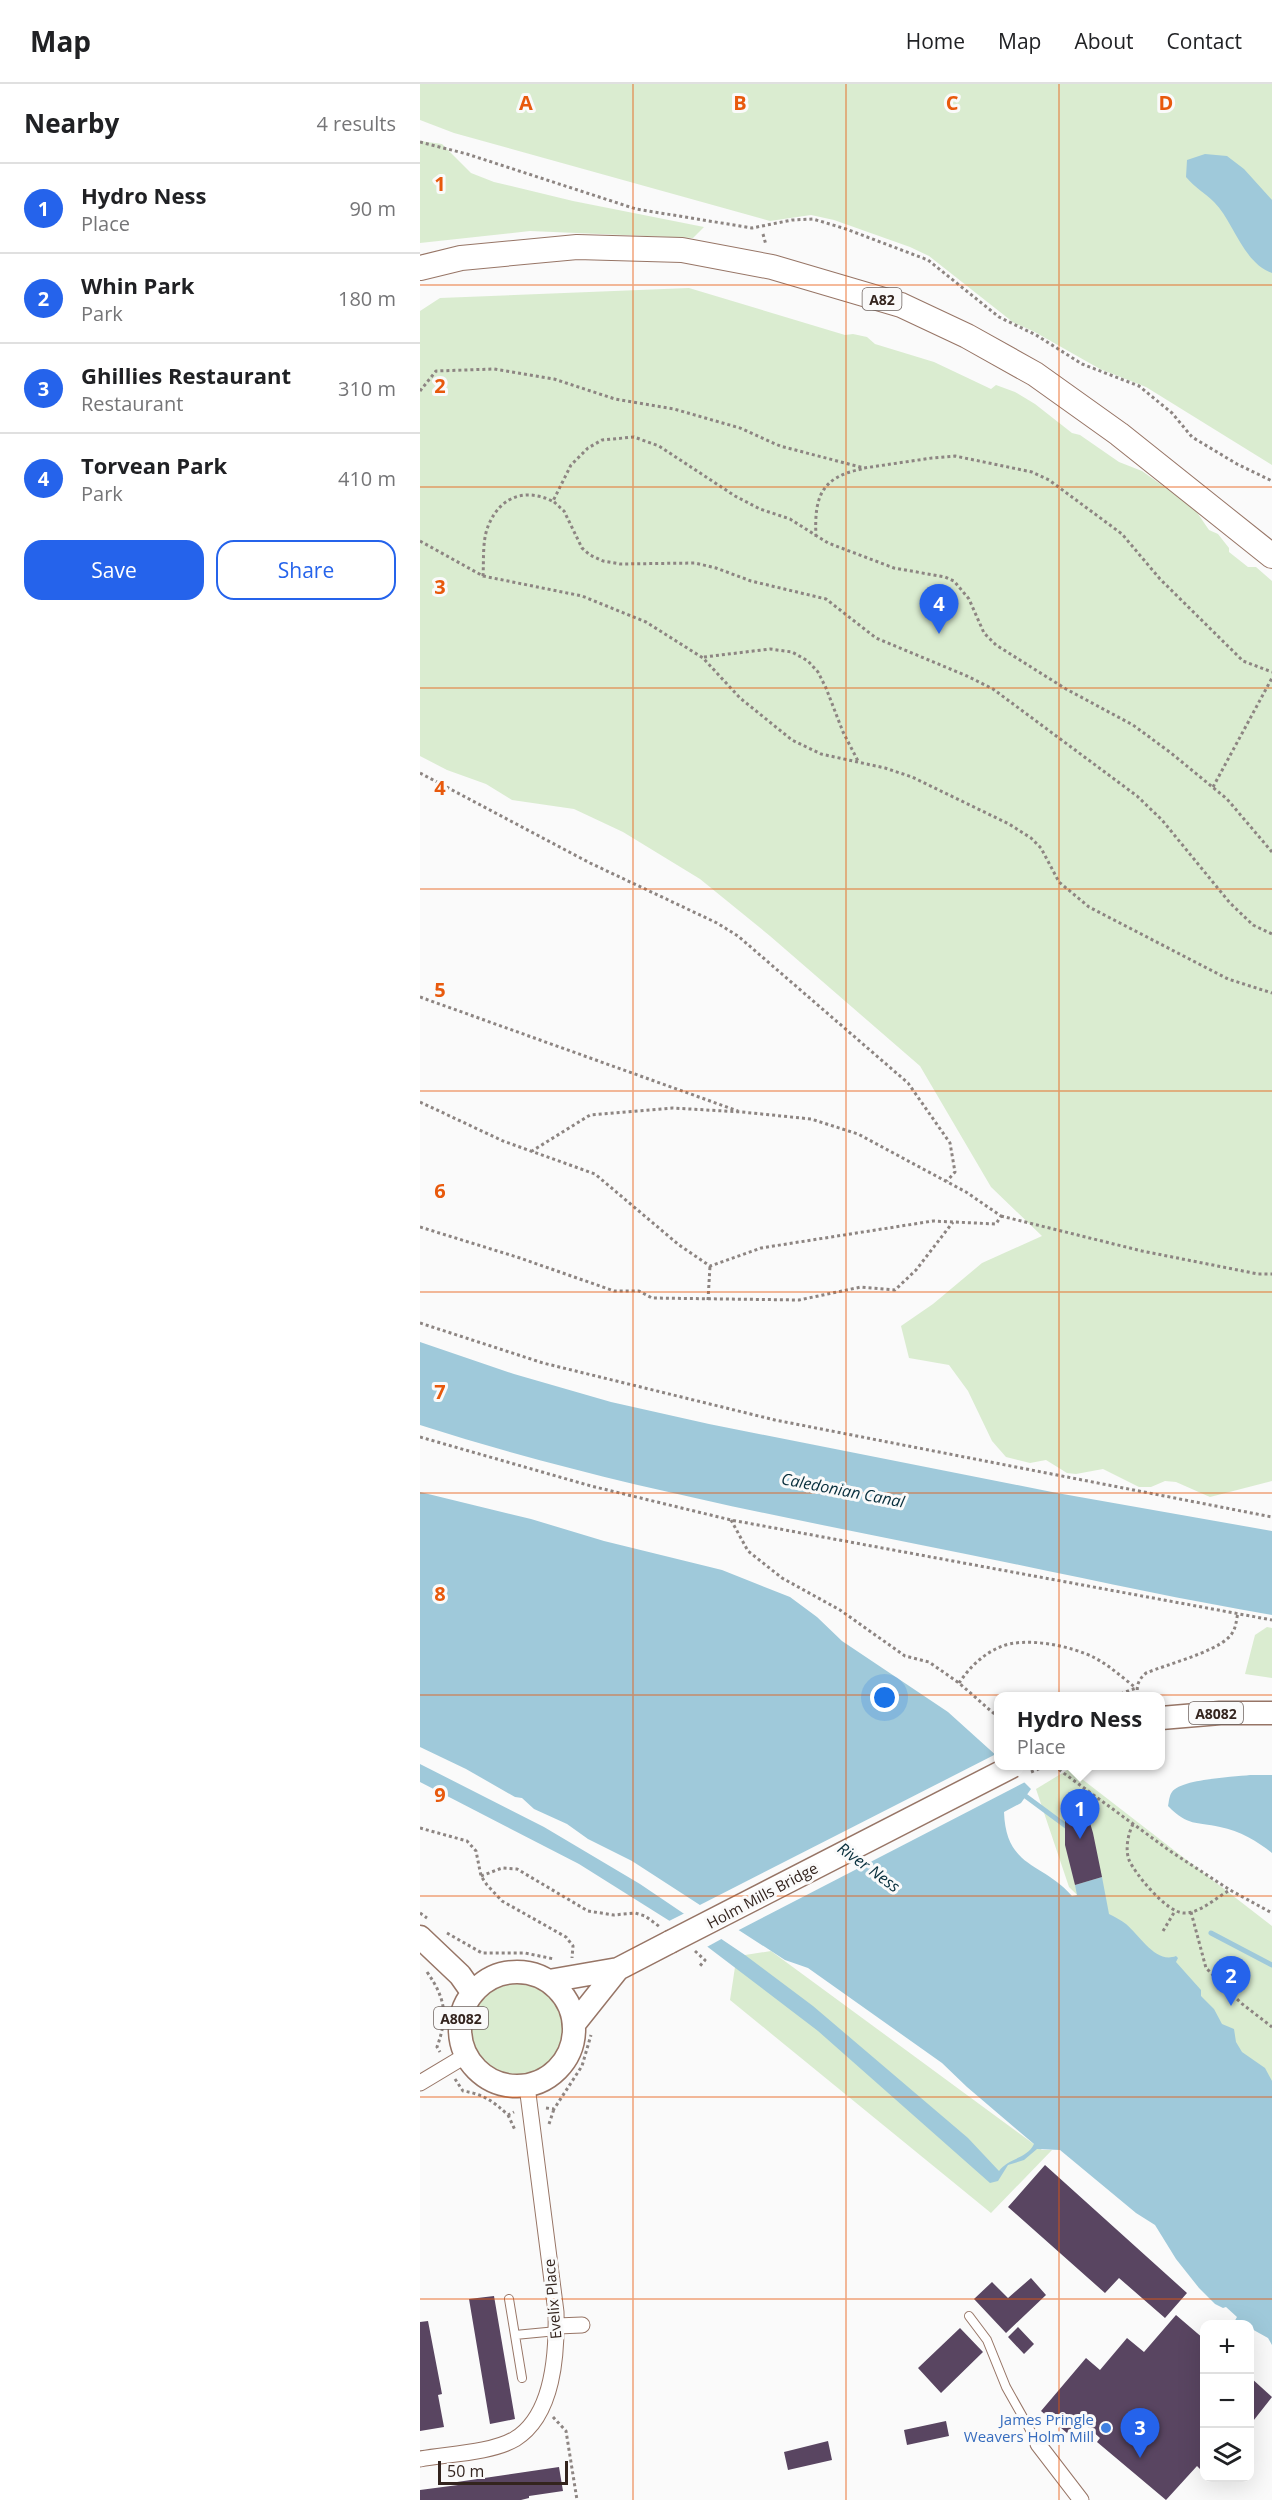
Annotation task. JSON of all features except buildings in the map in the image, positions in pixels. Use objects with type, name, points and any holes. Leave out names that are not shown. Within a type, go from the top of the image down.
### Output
[{"type":"highway","name":"A82","points":[[420,268],[461,258],[577,247],[682,250],[772,267],[901,305],[967,336],[1035,374],[1119,434],[1272,556]]},
{"type":"main road","name":"A8082","points":[[1165,1718],[1220,1713],[1272,1713]]},
{"type":"main road","name":"Holm Mills Bridge","points":[[675,1940],[1005,1770]]},
{"type":"main road","name":"A8082","points":[[424,1928],[472,1992]]},
{"type":"main road","name":"A8082","points":[[456,2061],[460,2040],[459,2023],[464,2007],[472,1992],[485,1981],[500,1974],[517,1971],[533,1974],[549,1981],[618,1969],[675,1940]]},
{"type":"main road","name":"A8082","points":[[584,2025],[618,1969]]},
{"type":"main road","points":[[456,2061],[476,2070],[491,2081],[528,2095],[557,2071],[568,2057],[584,2025],[561,1992],[549,1981]]},
{"type":"street","points":[[420,2083],[456,2061]]},
{"type":"street","name":"Evelix Place","points":[[420,2459],[496,2446],[514,2439],[526,2431],[542,2410],[547,2396],[557,2328],[528,2095]]},
{"type":"street","points":[[557,2328],[582,2325]]},
{"type":"street","points":[[1038,2444],[1081,2500]]},
{"type":"lane","points":[[509,2299],[522,2379]]},
{"type":"lane","points":[[969,2316],[987,2340],[1006,2387],[1038,2444]]},
{"type":"lane","points":[[515,2335],[557,2328]]},
{"type":"path","points":[[420,142],[467,153]]},
{"type":"path","points":[[420,391],[436,371],[494,369],[523,373],[554,379],[615,399],[674,409],[740,428],[780,446],[864,468]]},
{"type":"path","points":[[553,501],[571,465],[588,448],[602,440],[634,437],[659,446],[735,496],[760,509],[790,519],[816,537],[894,568],[945,577],[954,581],[969,599],[984,633],[996,645],[1066,689],[1132,725],[1227,799],[1272,852]]},
{"type":"path","points":[[816,537],[817,505],[821,492],[831,481],[844,473],[864,468],[956,456],[1032,472],[1049,480],[1122,534],[1160,579],[1243,661],[1272,672]]},
{"type":"path","points":[[483,576],[485,539],[489,524],[498,510],[518,495],[531,493],[553,501],[564,511],[582,548],[603,561],[620,564],[695,563],[751,581],[826,599],[883,641],[993,689],[1137,796],[1162,820],[1230,903],[1253,925],[1272,934]]},
{"type":"path","points":[[420,541],[483,576],[582,596],[646,622],[703,658],[740,698],[792,740],[821,754],[912,777],[1009,824],[1031,838],[1041,848],[1059,882],[1089,907],[1228,979],[1272,993]]},
{"type":"path","points":[[703,658],[770,649],[792,652],[808,661],[818,672],[826,688],[843,732],[858,762]]},
{"type":"path","points":[[1213,787],[1272,678]]},
{"type":"path","points":[[420,773],[590,863],[717,923],[738,936],[908,1083],[950,1143],[955,1172],[947,1181]]},
{"type":"path","points":[[420,997],[741,1112]]},
{"type":"path","points":[[420,1102],[503,1141],[595,1174],[679,1245],[710,1266]]},
{"type":"path","points":[[532,1151],[590,1116],[672,1108],[811,1119],[858,1134],[947,1181],[1001,1216],[1142,1251],[1258,1274],[1272,1274]]},
{"type":"path","points":[[710,1266],[761,1248],[933,1221],[996,1224],[1001,1216]]},
{"type":"path","points":[[420,1227],[520,1258],[614,1291],[639,1291],[652,1298],[799,1300],[861,1287],[895,1290],[916,1270],[953,1222]]},
{"type":"path","points":[[708,1300],[710,1266]]},
{"type":"path","points":[[420,1323],[543,1362],[775,1420],[1272,1517]]},
{"type":"path","points":[[420,1437],[591,1486],[731,1520],[1272,1620]]},
{"type":"path","points":[[731,1520],[748,1551],[782,1578],[840,1610],[905,1656],[929,1662],[959,1683],[994,1714]]},
{"type":"path","points":[[1137,1692],[1136,1688],[1140,1678],[1146,1673],[1218,1645],[1229,1638],[1236,1627],[1238,1612]]},
{"type":"path","points":[[959,1683],[970,1668],[985,1656],[1000,1647],[1017,1642],[1059,1646],[1080,1651],[1097,1659],[1136,1688]]},
{"type":"path","points":[[1126,1692],[1136,1688]]},
{"type":"path","points":[[1059,1770],[1170,1851],[1230,1890],[1272,1913]]},
{"type":"path","points":[[1133,1824],[1128,1834],[1128,1858],[1138,1875],[1175,1911],[1191,1912],[1230,1890]]},
{"type":"path","points":[[420,1828],[467,1841],[476,1851],[481,1876],[487,1885],[502,1901],[570,1941],[573,1946],[572,1960],[525,1953],[482,1953],[444,1931]]},
{"type":"path","points":[[481,1876],[502,1868],[517,1869],[588,1911],[614,1915],[635,1913],[645,1916],[705,1960],[699,1967]]},
{"type":"path","points":[[1163,1931],[1175,1911]]},
{"type":"path","points":[[1191,1912],[1206,1968],[1241,2003],[1272,2027]]},
{"type":"path","points":[[420,1913],[424,1928]]},
{"type":"path","points":[[425,1971],[442,1996],[445,2019],[437,2047],[456,2061],[463,2091],[481,2094],[508,2115],[528,2095],[554,2109],[582,2066],[584,2025]]},
{"type":"green space","points":[[420,84],[1272,84],[1272,465],[1146,387],[1100,369],[1033,331],[1014,323],[929,256],[910,247],[834,220],[811,215],[770,221],[454,133],[420,120]]},
{"type":"green space","points":[[420,141],[442,144],[471,173],[494,182],[573,201],[704,227],[693,238],[530,231],[420,243]]},
{"type":"green space","points":[[689,288],[845,335],[867,337],[875,344],[934,362],[991,389],[996,385],[1015,392],[1035,404],[1072,433],[1080,435],[1119,462],[1142,471],[1194,508],[1209,530],[1218,534],[1229,548],[1229,552],[1248,567],[1256,567],[1272,581],[1272,1481],[1210,1497],[1176,1482],[1165,1481],[1151,1487],[1139,1487],[1103,1469],[1076,1474],[1067,1473],[1046,1460],[1030,1463],[1006,1457],[992,1441],[968,1391],[949,1365],[909,1358],[901,1326],[933,1304],[982,1263],[1042,1236],[991,1187],[920,1066],[770,936],[700,879],[623,832],[574,809],[512,800],[486,784],[447,770],[420,756],[420,311],[440,298]]},
{"type":"green space","points":[[1267,1627],[1272,1628],[1272,1678],[1245,1674],[1255,1635]]},
{"type":"green space","points":[[1070,1770],[1272,1926],[1272,2086],[1069,1887],[1036,1789]]},
{"type":"green space","points":[[771,1951],[1042,2150],[1052,2150],[991,2213],[730,2000],[735,1967],[745,1955]]},
{"type":"green space","points":[[517,1984],[535,1987],[550,1997],[560,2012],[563,2030],[560,2048],[550,2063],[535,2073],[517,2076],[499,2073],[484,2063],[474,2048],[471,2030],[474,2012],[484,1997],[499,1987]]},
{"type":"water","points":[[1205,154],[1227,156],[1244,169],[1272,200],[1272,273],[1262,268],[1254,260],[1221,210],[1186,177],[1187,160]]},
{"type":"water","name":"Caledonian Canal","points":[[420,1342],[514,1374],[611,1402],[709,1424],[1057,1493],[1272,1531],[1272,1615],[1140,1590],[669,1492],[544,1461],[420,1425]]},
{"type":"water","name":"River Ness","points":[[420,1492],[722,1570],[790,1597],[817,1617],[842,1641],[948,1712],[994,1753],[994,1770],[1012,1770],[1031,1789],[1021,1803],[1004,1812],[1006,1831],[1019,1855],[1061,1885],[1072,1896],[1077,1895],[1075,1885],[1102,1877],[1109,1914],[1126,1924],[1155,1953],[1169,1957],[1176,1956],[1178,1958],[1176,1962],[1201,1990],[1201,1996],[1214,2009],[1222,2024],[1234,2029],[1236,2042],[1242,2052],[1265,2068],[1272,2081],[1272,2345],[1268,2338],[1254,2330],[1254,2320],[1235,2320],[1237,2317],[1226,2307],[1215,2304],[1199,2288],[1176,2259],[1155,2225],[1136,2213],[1060,2150],[1037,2149],[1024,2160],[1008,2165],[998,2181],[990,2183],[818,2031],[692,1935],[579,1864],[420,1782],[420,1764],[544,1827],[640,1884],[745,1955],[813,2006],[968,2138],[999,2171],[1007,2163],[1031,2149],[1034,2144],[942,2063],[808,1968],[785,1960],[632,1861],[588,1839],[567,1824],[534,1809],[522,1798],[515,1797],[466,1769],[420,1747]]},
{"type":"water","points":[[1272,1775],[1272,1853],[1234,1831],[1187,1820],[1168,1806],[1172,1792],[1186,1784],[1208,1779]]},
{"type":"pier","points":[[994,1755],[994,1770],[1017,1770],[1029,1780],[735,1932],[696,1907]]},
{"type":"pier","points":[[687,1912],[725,1937],[705,1948],[667,1922]]},
{"type":"waterway","points":[[1020,1792],[1070,1829]]},
{"type":"waterway","points":[[1211,1933],[1272,1965]]},
{"type":"place","name":"Torvean Park","points":[[939,634]]},
{"type":"place","name":"Hydro Ness","points":[[1080,1839]]},
{"type":"place","name":"Whin Park","points":[[1231,2006]]},
{"type":"place","name":"James Pringle Weavers Holm Mill","points":[[1106,2428]]},
{"type":"place","name":"Ghillies Restaurant","points":[[1140,2458]]}]
